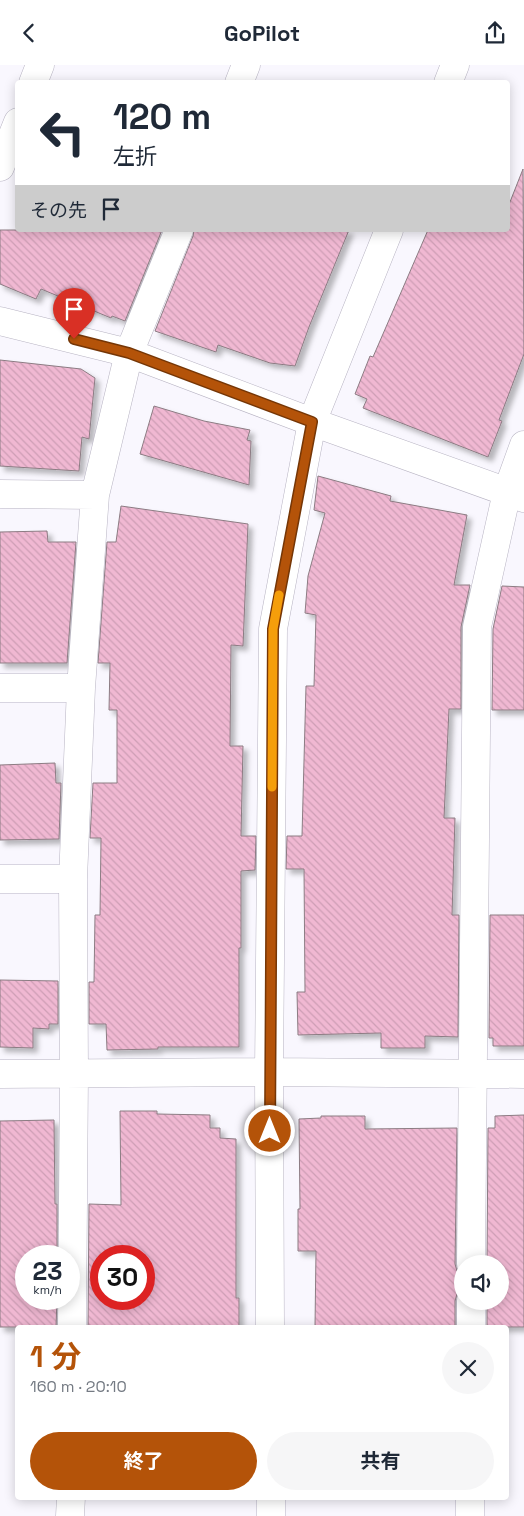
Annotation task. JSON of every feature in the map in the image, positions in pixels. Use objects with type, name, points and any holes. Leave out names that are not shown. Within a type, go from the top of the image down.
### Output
[{"type":"street","points":[[34,80],[40,65]]},
{"type":"street","points":[[240,80],[246,65]]},
{"type":"street","points":[[449,80],[455,65]]},
{"type":"street","points":[[0,167],[15,130]]},
{"type":"street","points":[[72,1325],[73,879],[82,688],[95,495],[129,353],[178,232]]},
{"type":"street","points":[[270,1325],[269,1073],[273,629],[312,422],[388,232]]},
{"type":"street","points":[[0,321],[129,353],[312,422],[516,495]]},
{"type":"street","points":[[471,1255],[477,627],[516,495],[524,445]]},
{"type":"street","points":[[0,494],[95,495]]},
{"type":"street","points":[[0,687],[82,688]]},
{"type":"street","points":[[0,879],[73,879]]},
{"type":"street","points":[[0,1074],[524,1074]]},
{"type":"street","points":[[471,1310],[471,1325]]},
{"type":"street","points":[[70,1500],[70,1516]]},
{"type":"street","points":[[271,1500],[271,1516]]},
{"type":"street","points":[[470,1500],[470,1516]]},
{"type":"building","points":[[523,169],[524,354],[499,420],[502,421],[488,457],[363,408],[367,399],[355,394],[370,356],[373,357],[427,232],[510,232],[510,202]]},
{"type":"building","points":[[0,230],[15,230],[15,232],[161,232],[125,321],[112,316],[111,318],[41,289],[36,299],[0,284]]},
{"type":"building","points":[[194,232],[348,232],[295,366],[270,363],[218,345],[216,352],[155,331]]},
{"type":"building","points":[[0,360],[81,369],[95,378],[89,439],[82,437],[79,471],[0,466]]},
{"type":"building","points":[[154,406],[204,421],[250,430],[247,440],[251,441],[249,485],[140,454]]},
{"type":"building","points":[[318,476],[391,496],[390,501],[467,515],[454,585],[470,585],[461,627],[461,709],[449,709],[444,818],[455,818],[452,915],[459,915],[458,1037],[425,1036],[425,1048],[381,1048],[381,1033],[298,1035],[297,992],[305,992],[304,869],[286,869],[287,836],[302,836],[306,686],[314,686],[316,615],[305,613],[308,576],[325,513],[314,510]]},
{"type":"building","points":[[121,506],[248,524],[243,646],[231,645],[230,746],[243,746],[241,836],[256,836],[255,870],[241,871],[239,1047],[158,1047],[158,1049],[107,1050],[106,1024],[89,1024],[89,982],[94,982],[95,915],[100,915],[101,838],[90,838],[93,783],[117,783],[117,710],[109,710],[110,663],[98,663],[107,542],[116,542]]},
{"type":"building","points":[[47,531],[48,542],[76,542],[67,663],[0,663],[0,532]]},
{"type":"building","points":[[502,586],[524,587],[524,710],[492,710],[493,629]]},
{"type":"building","points":[[55,763],[56,783],[61,783],[59,839],[0,840],[0,765]]},
{"type":"building","points":[[490,915],[524,915],[524,1046],[493,1046],[493,1038],[489,1038]]},
{"type":"building","points":[[0,980],[58,981],[58,1024],[49,1024],[49,1029],[33,1028],[33,1048],[0,1047]]},
{"type":"building","points":[[120,1111],[157,1111],[157,1114],[210,1115],[210,1128],[220,1128],[220,1138],[236,1139],[236,1298],[239,1298],[239,1325],[88,1325],[89,1204],[121,1205]]},
{"type":"building","points":[[524,1115],[524,1327],[487,1325],[487,1310],[509,1310],[509,1255],[487,1255],[488,1128],[495,1128],[495,1116]]},
{"type":"building","points":[[321,1116],[365,1116],[365,1129],[457,1128],[454,1255],[455,1325],[315,1325],[316,1251],[298,1251],[298,1209],[300,1209],[299,1119],[321,1118]]},
{"type":"building","points":[[54,1120],[57,1245],[15,1245],[15,1310],[57,1310],[56,1325],[0,1327],[0,1121]]},
{"type":"slow traffic","points":[[272,787],[273,629],[279,595]]},
{"type":"route","points":[[74,339],[129,353],[312,422],[273,629],[270,1131]]}]
